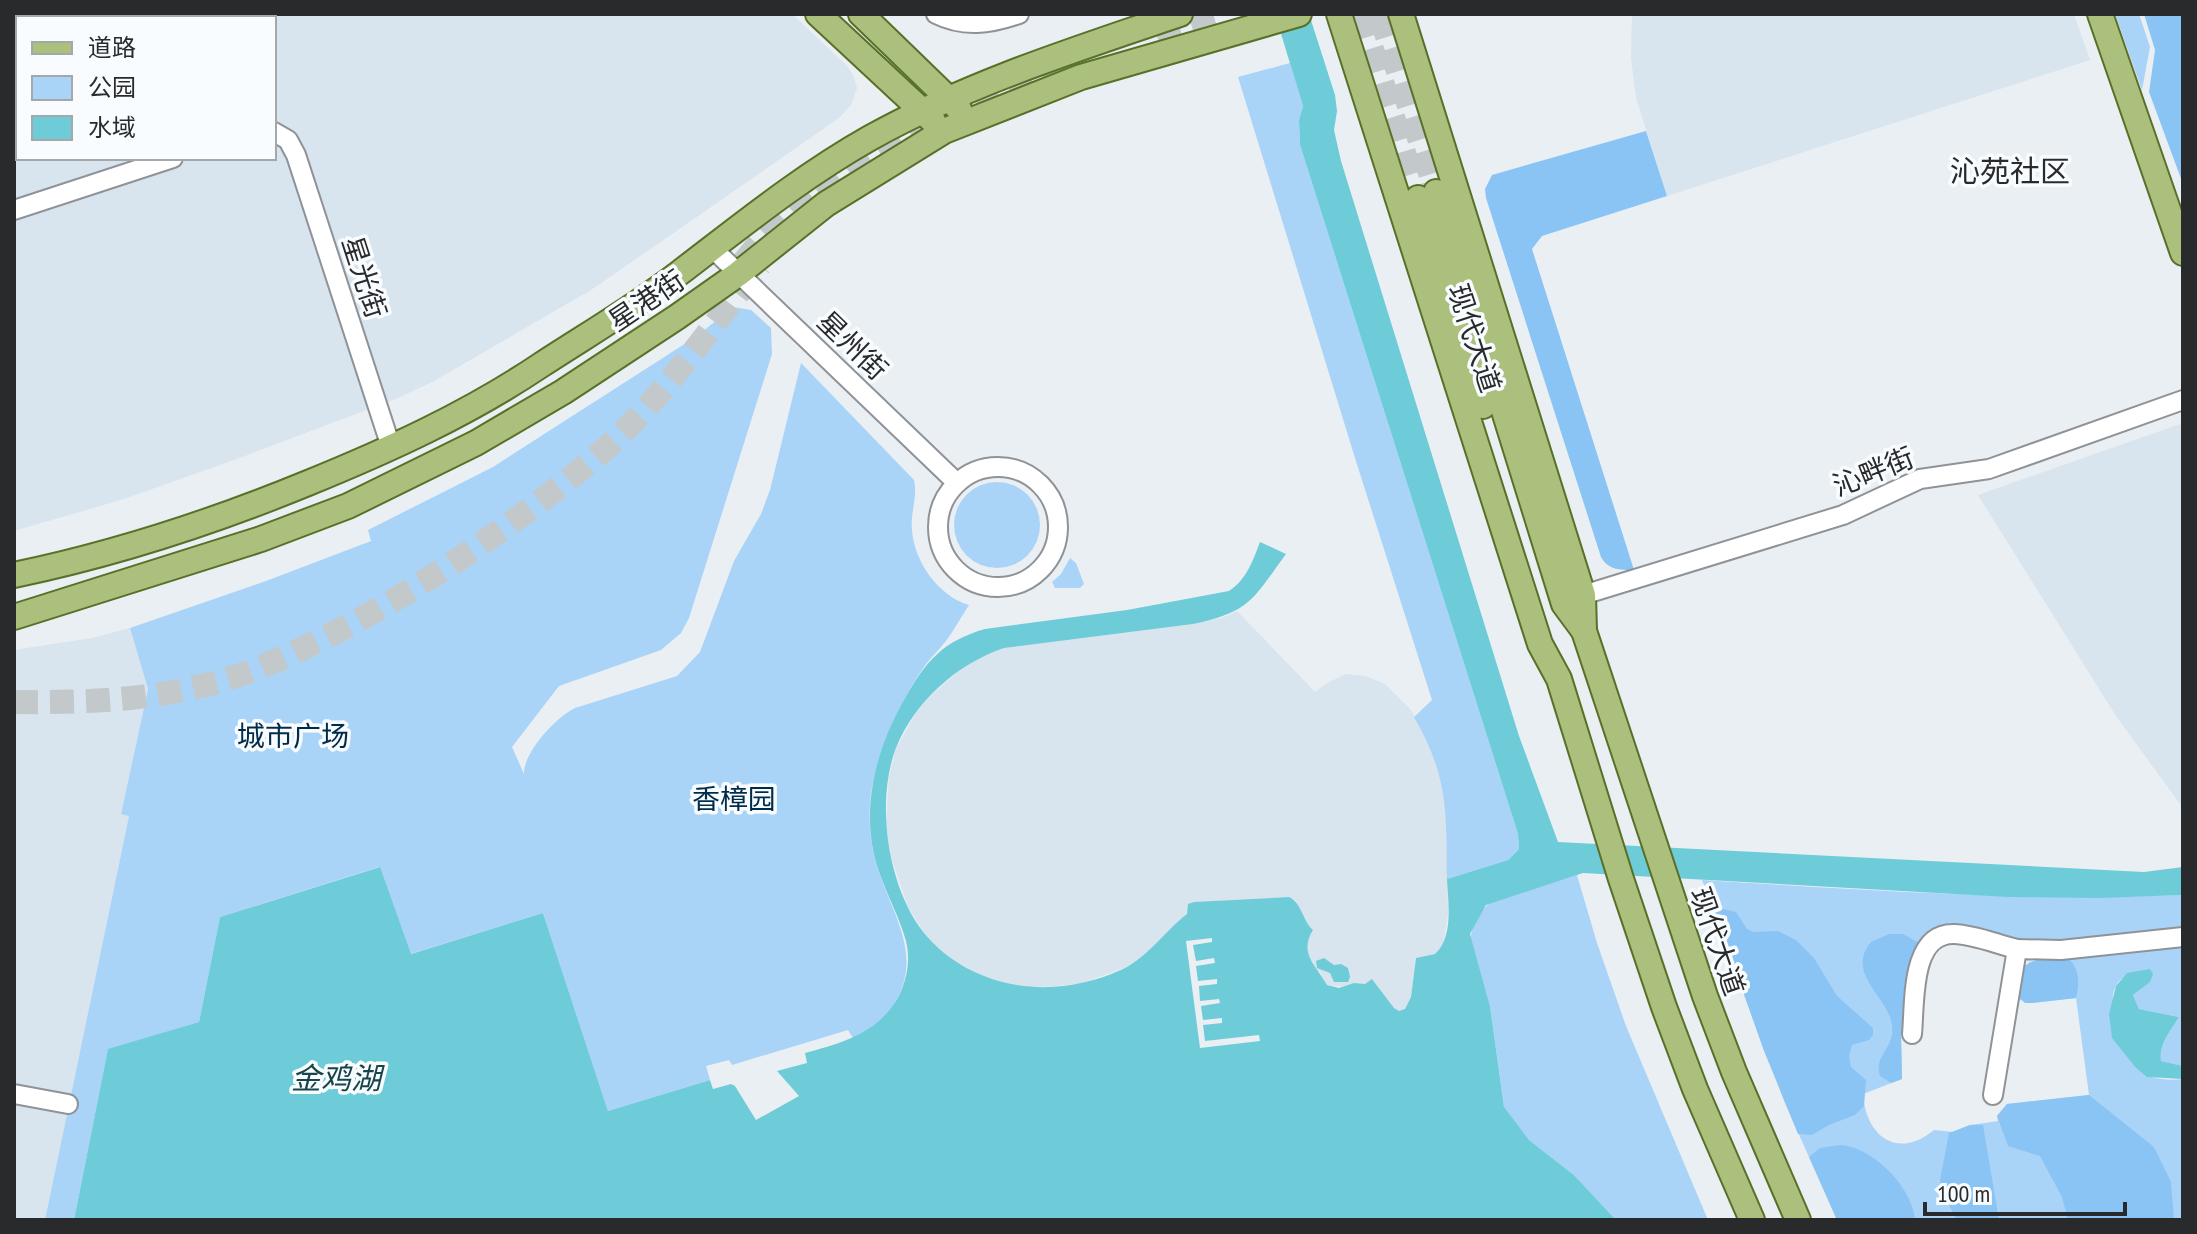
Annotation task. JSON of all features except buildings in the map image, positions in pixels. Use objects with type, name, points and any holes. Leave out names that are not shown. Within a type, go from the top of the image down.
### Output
[{"type":"main road","points":[[818,14],[944,131]]},
{"type":"main road","points":[[861,14],[950,98],[968,120]]},
{"type":"main road","name":"星港街","points":[[14,575],[100,555],[226,515],[391,447],[455,417],[512,384],[676,275],[809,176],[921,111],[1036,62],[1180,14]]},
{"type":"main road","name":"星港街","points":[[17,618],[222,553],[348,506],[403,480],[563,392],[738,274],[826,204],[944,131],[1044,90],[1116,66],[1299,14]]},
{"type":"main road","name":"现代大道","points":[[1339,14],[1540,644],[1559,679],[1621,879],[1695,1089],[1752,1220]]},
{"type":"main road","name":"现代大道","points":[[1401,14],[1583,595],[1584,631],[1666,882],[1729,1059],[1798,1220]]},
{"type":"main road","points":[[2100,14],[2183,253]]},
{"type":"main road","name":"现代大道","points":[[1559,679],[1555,640],[1427,195],[1564,604],[1584,631]]},
{"type":"street","points":[[936,14],[963,23],[990,24],[1019,14]]},
{"type":"street","name":"星光街","points":[[276,133],[288,140],[296,155],[391,447]]},
{"type":"street","points":[[14,210],[167,160]]},
{"type":"street","name":"星州街","points":[[711,247],[957,483]]},
{"type":"street","name":"沁畔街","points":[[1583,595],[1843,515],[1920,479],[1989,469],[2183,400]]},
{"type":"street","points":[[997,467],[1019,470],[1038,481],[1052,499],[1058,520],[1055,550],[1037,574],[1011,587],[993,588],[970,580],[949,563],[940,539],[940,513],[946,497],[957,483],[975,471],[997,467]]},
{"type":"street","points":[[1912,1034],[1919,968],[1928,943],[1946,935],[1956,934],[2017,949],[2061,950],[2183,937]]},
{"type":"street","points":[[1993,1095],[2017,949]]},
{"type":"street","points":[[14,1094],[68,1104]]},
{"type":"shaded area","points":[[14,14],[792,14],[853,75],[857,88],[851,105],[839,118],[591,290],[434,381],[398,398],[124,499],[14,531]]},
{"type":"shaded area","points":[[1632,14],[2074,14],[2090,60],[1667,196],[1636,98],[1631,58]]},
{"type":"shaded area","points":[[2144,14],[2183,14],[2183,184],[2149,92],[2155,50]]},
{"type":"shaded area","points":[[1646,131],[1667,196],[1542,236],[1532,249],[1634,570],[1624,570],[1611,567],[1601,557],[1485,189],[1492,175]]},
{"type":"shaded area","points":[[2183,423],[2183,808],[2116,716],[1978,495]]},
{"type":"shaded area","points":[[1237,611],[1315,692],[1346,674],[1366,676],[1385,684],[1411,710],[1429,742],[1441,773],[1446,802],[1448,914],[1440,949],[1435,954],[1416,958],[1411,997],[1405,1009],[1399,1011],[1394,1008],[1372,979],[1365,984],[1347,987],[1327,985],[1320,972],[1312,967],[1307,949],[1307,939],[1313,930],[1304,920],[1296,901],[1289,897],[1194,902],[1188,905],[1187,914],[1145,955],[1124,968],[1079,984],[1031,988],[977,974],[952,960],[926,936],[908,907],[892,860],[886,825],[889,776],[896,749],[915,714],[930,696],[967,664],[1004,648],[1193,624],[1222,618]]},
{"type":"shaded area","points":[[130,628],[148,689],[121,813],[129,816],[45,1220],[14,1220],[14,650],[92,638]]},
{"type":"shaded area","points":[[1723,909],[1736,912],[1747,929],[1753,932],[1778,931],[1796,940],[1814,958],[1837,996],[1873,1028],[1869,1040],[1852,1045],[1849,1056],[1851,1067],[1866,1080],[1864,1106],[1855,1115],[1812,1135],[1798,1134],[1764,1051],[1715,913]]},
{"type":"shaded area","points":[[1889,934],[1903,934],[1921,944],[1901,1034],[1902,1079],[1891,1083],[1880,1076],[1879,1065],[1892,1035],[1892,1023],[1863,967],[1864,955],[1871,942]]},
{"type":"shaded area","points":[[2067,957],[2078,976],[2076,998],[2025,1003],[2016,995],[2021,967],[2036,960]]},
{"type":"shaded area","points":[[2089,1095],[2154,1147],[2171,1182],[2174,1220],[2068,1220],[2062,1197],[2040,1156],[2008,1146],[1997,1116],[2007,1104]]},
{"type":"shaded area","points":[[1970,1125],[1983,1125],[1999,1220],[1957,1220],[1943,1194],[1940,1180],[1949,1133]]},
{"type":"shaded area","points":[[1840,1145],[1865,1153],[1889,1171],[1907,1195],[1915,1220],[1837,1220],[1809,1157],[1820,1148]]},
{"type":"green space","points":[[2115,14],[2139,14],[2150,47],[2142,90]]},
{"type":"green space","points":[[1290,63],[1303,106],[1299,120],[1300,145],[1518,834],[1519,849],[1508,860],[1447,879],[1445,814],[1440,777],[1414,717],[1432,700],[1238,77]]},
{"type":"green space","points":[[733,307],[751,310],[771,328],[772,354],[689,618],[681,633],[661,650],[559,686],[512,747],[524,774],[535,746],[550,727],[567,713],[677,676],[700,652],[734,561],[761,514],[770,490],[801,363],[914,480],[912,524],[917,554],[930,576],[947,594],[969,605],[946,641],[926,664],[900,708],[886,739],[872,787],[870,823],[873,850],[905,949],[903,985],[890,1010],[866,1032],[853,1038],[848,1030],[732,1065],[729,1060],[706,1066],[710,1080],[608,1111],[543,913],[410,954],[379,867],[220,917],[199,1022],[108,1050],[74,1220],[45,1220],[129,816],[121,814],[148,689],[130,628],[371,541],[368,530],[493,467],[697,336]]},
{"type":"green space","points":[[997,482],[1014,485],[1028,494],[1037,508],[1040,525],[1037,542],[1028,556],[1014,565],[997,568],[980,565],[966,556],[957,542],[954,525],[957,508],[966,494],[980,485]]},
{"type":"green space","points":[[1070,558],[1076,563],[1084,584],[1080,588],[1055,588],[1052,582]]},
{"type":"green space","points":[[1577,875],[1626,1026],[1708,1220],[1616,1220],[1574,1175],[1529,1140],[1504,1107],[1490,1006],[1471,939],[1472,929],[1480,913],[1491,902]]},
{"type":"green space","points":[[1702,880],[2003,896],[2183,895],[2183,929],[2066,944],[2022,942],[1966,929],[1916,956],[1901,1034],[1902,1079],[1863,1094],[1870,1122],[1886,1139],[1897,1143],[1921,1139],[1934,1130],[1954,1132],[1970,1125],[1998,1121],[1997,1116],[2007,1104],[2089,1095],[2076,998],[2032,1003],[2020,1000],[2029,962],[2183,945],[2183,1066],[2160,1061],[2163,1044],[2179,1017],[2139,1009],[2133,995],[2146,985],[2147,970],[2122,978],[2113,997],[2123,1045],[2134,1066],[2153,1077],[2183,1079],[2183,1220],[1837,1220],[1785,1103]]},
{"type":"water","name":"金鸡湖","points":[[1275,14],[1309,14],[1335,95],[1337,111],[1334,130],[1341,161],[1519,736],[1558,842],[2144,872],[2183,867],[2183,895],[2008,897],[1583,873],[1486,905],[1470,934],[1490,1006],[1504,1107],[1529,1140],[1574,1175],[1616,1220],[74,1220],[108,1049],[199,1022],[220,917],[380,867],[411,954],[543,913],[608,1111],[710,1080],[713,1089],[731,1084],[735,1086],[756,1120],[799,1096],[777,1071],[807,1063],[805,1053],[849,1039],[874,1025],[894,1003],[904,983],[908,965],[907,947],[875,857],[870,806],[876,768],[888,732],[928,663],[947,646],[985,629],[1127,610],[1229,591],[1244,576],[1260,542],[1286,554],[1257,593],[1227,614],[1193,624],[1004,648],[970,664],[940,686],[904,731],[890,770],[886,818],[901,893],[924,933],[954,961],[978,974],[1030,987],[1071,985],[1123,969],[1141,957],[1187,914],[1188,904],[1289,897],[1297,903],[1313,930],[1307,946],[1308,953],[1327,985],[1339,988],[1354,983],[1365,984],[1372,979],[1394,1008],[1399,1011],[1405,1009],[1411,997],[1416,958],[1435,954],[1445,938],[1447,879],[1508,860],[1519,849],[1518,834],[1300,145],[1299,120],[1303,106]]},
{"type":"water","points":[[1324,958],[1334,965],[1341,964],[1348,968],[1348,982],[1334,982],[1330,973],[1317,968],[1316,961]]},
{"type":"water","points":[[2150,969],[2153,974],[2150,982],[2133,995],[2139,1009],[2179,1017],[2161,1050],[2161,1061],[2183,1066],[2183,1079],[2147,1077],[2112,1038],[2109,1014],[2116,986],[2127,973]]},
{"type":"pier","points":[[1212,938],[1212,942],[1193,945],[1196,961],[1214,958],[1215,963],[1196,966],[1198,981],[1217,979],[1217,984],[1199,986],[1200,1001],[1219,999],[1220,1003],[1201,1006],[1203,1020],[1222,1018],[1222,1023],[1203,1025],[1205,1041],[1259,1035],[1260,1041],[1200,1048],[1186,941]]},
{"type":"tunnel","points":[[1156,32],[1219,14]]},
{"type":"tunnel","points":[[1361,14],[1418,198]]},
{"type":"tunnel","points":[[1380,14],[1436,192]]},
{"type":"tunnel","points":[[824,198],[880,154],[943,118],[1009,90],[1077,69]]},
{"type":"tunnel","points":[[743,263],[765,236],[831,172]]},
{"type":"tunnel","points":[[14,702],[120,699],[198,687],[275,661],[379,609],[509,525],[611,444],[668,383],[760,265]]},
{"type":"district","name":"沁苑社区","points":[[2010,170]]},
{"type":"park label","name":"城市广场","points":[[293,735]]},
{"type":"park label","name":"香樟园","points":[[734,798]]}]
